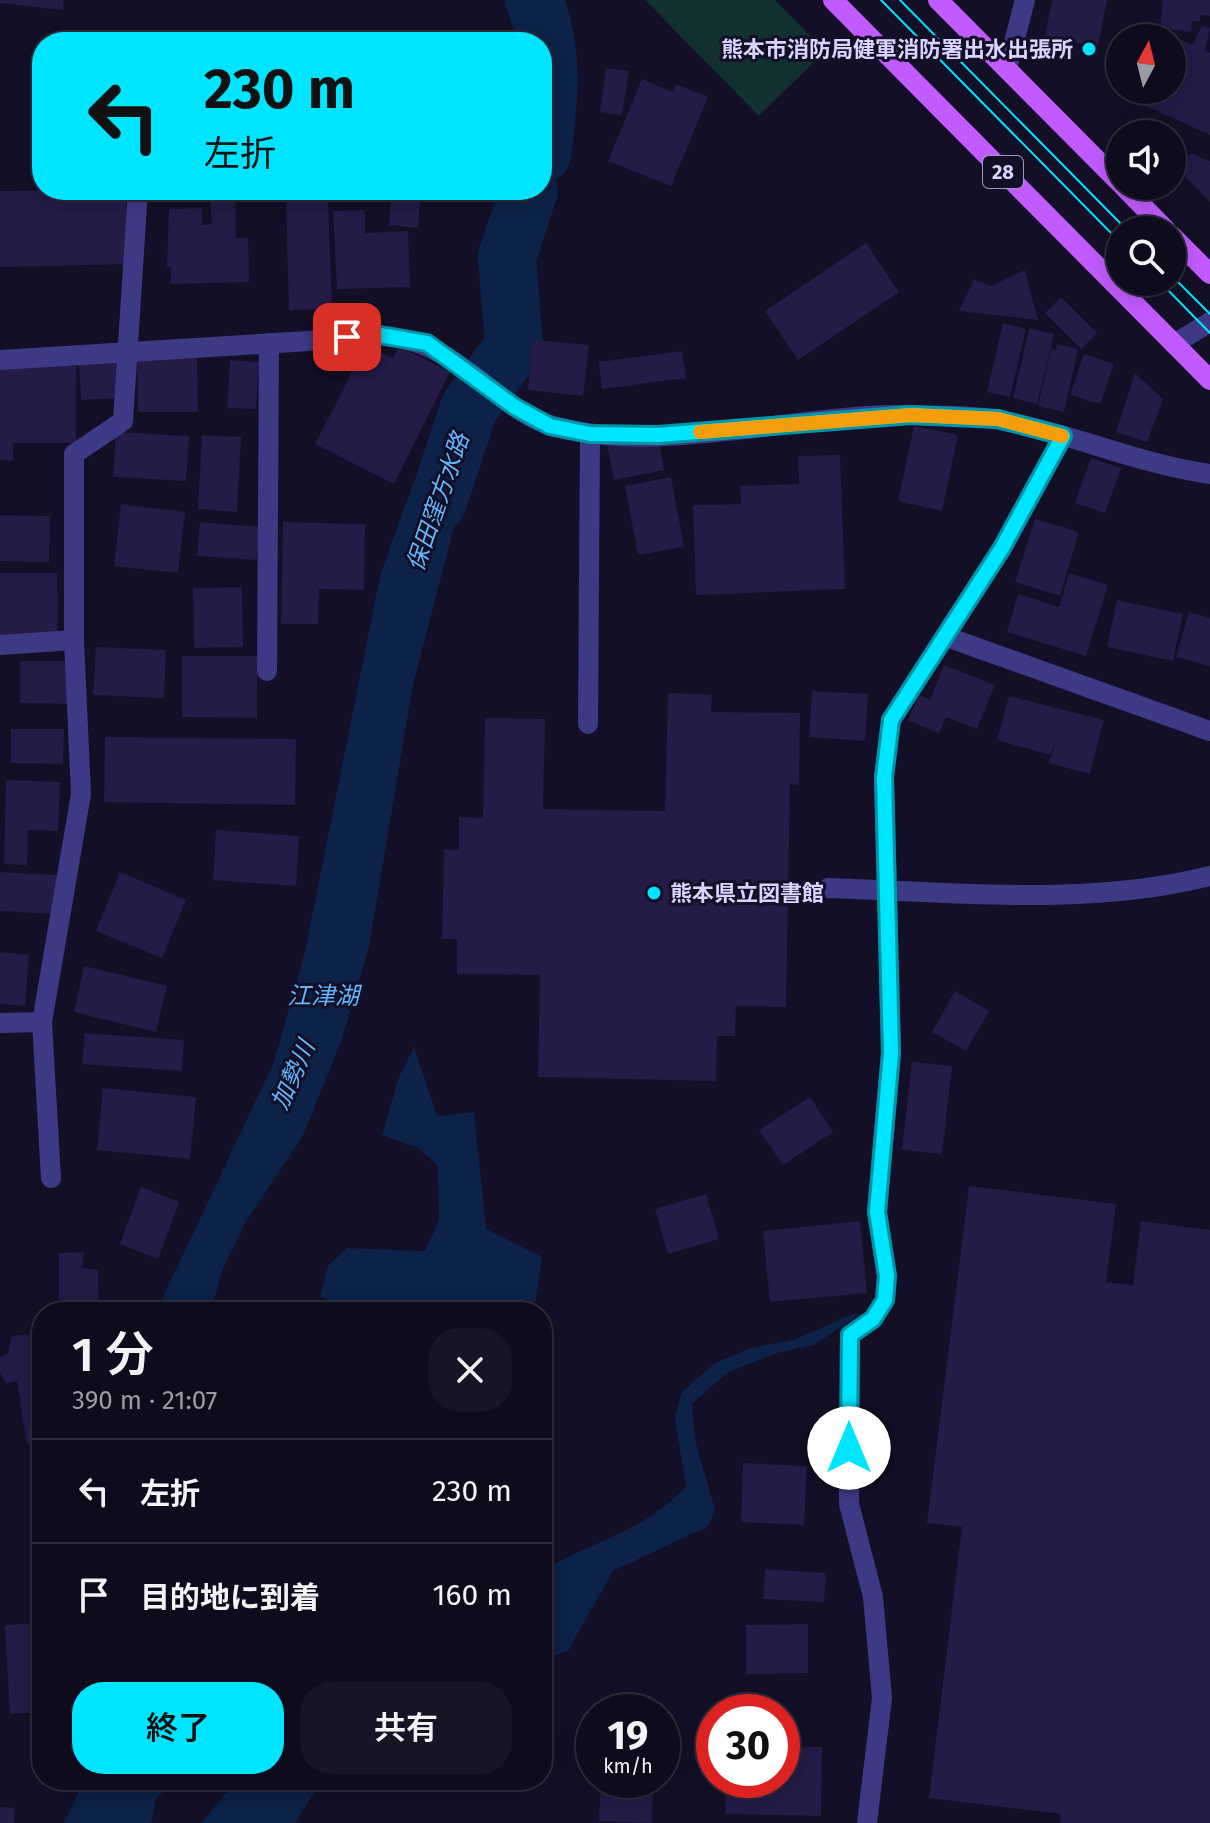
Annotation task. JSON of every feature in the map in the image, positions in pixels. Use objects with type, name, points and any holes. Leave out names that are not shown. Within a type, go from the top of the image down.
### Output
[{"type":"main road","name":"28","points":[[833,0],[1210,380]]},
{"type":"main road","points":[[938,0],[1106,170]]},
{"type":"main road","points":[[1136,200],[1152,216]]},
{"type":"main road","points":[[1186,250],[1210,274]]},
{"type":"street","points":[[1007,69],[1025,0]]},
{"type":"street","points":[[51,1178],[42,1022],[81,794],[74,640],[74,454],[123,421],[137,200]]},
{"type":"street","points":[[1174,344],[1210,322]]},
{"type":"street","points":[[0,360],[269,343],[368,333],[427,343],[468,370],[513,406],[550,426],[590,434],[658,435],[911,415],[998,419],[1175,469],[1210,474]]},
{"type":"street","points":[[267,671],[269,343]]},
{"type":"street","points":[[588,724],[590,434]]},
{"type":"street","points":[[867,1823],[882,1698],[873,1597],[849,1504],[850,1335],[873,1319],[885,1300],[887,1276],[877,1212],[891,1053],[884,777],[891,720],[1002,548],[1063,436]]},
{"type":"street","points":[[947,637],[1210,731]]},
{"type":"street","points":[[0,645],[74,640]]},
{"type":"street","points":[[828,888],[1073,894],[1184,883],[1210,876]]},
{"type":"street","points":[[0,1023],[42,1022]]},
{"type":"green space","points":[[645,0],[775,0],[825,51],[759,116]]},
{"type":"water","name":"江津湖","points":[[474,414],[464,490],[413,684],[369,947],[341,1042],[303,1135],[245,1223],[223,1268],[214,1302],[161,1302],[274,1062],[305,951],[380,576],[412,486]]},
{"type":"water","points":[[414,1047],[437,1116],[474,1112],[486,1229],[542,1257],[535,1302],[328,1302],[320,1296],[328,1266],[347,1248],[425,1251],[439,1220],[438,1166],[418,1148],[382,1135],[399,1077]]},
{"type":"water","points":[[853,1314],[861,1314],[814,1345],[780,1352],[728,1372],[692,1404],[695,1440],[715,1510],[709,1526],[613,1571],[568,1651],[552,1657],[552,1566],[634,1526],[686,1487],[675,1418],[682,1392],[715,1363],[750,1348],[793,1340]]},
{"type":"water","points":[[80,1790],[165,1790],[156,1798],[151,1823],[64,1823]]},
{"type":"water","points":[[234,1790],[316,1790],[295,1823],[201,1823],[226,1793]]},
{"type":"building","points":[[0,0],[64,0],[63,10],[0,3]]},
{"type":"building","points":[[1052,0],[1107,0],[1098,47],[1045,37]]},
{"type":"building","points":[[1163,0],[1210,0],[1210,16],[1200,15],[1200,22],[1192,21],[1191,32],[1186,31],[1186,24],[1160,24]]},
{"type":"building","points":[[1202,25],[1210,28],[1205,50],[1210,53],[1210,135],[1186,124],[1186,120],[1177,120],[1141,104],[1186,104],[1186,42],[1193,45]]},
{"type":"building","points":[[606,68],[629,71],[622,115],[600,112]]},
{"type":"building","points":[[642,79],[673,92],[676,84],[708,97],[671,186],[608,161]]},
{"type":"building","points":[[1191,153],[1210,161],[1210,202],[1186,177],[1186,159]]},
{"type":"building","points":[[0,191],[32,191],[32,200],[126,200],[129,264],[0,267]]},
{"type":"building","points":[[210,200],[235,200],[236,238],[248,238],[249,282],[171,284],[171,267],[167,267],[169,209],[202,208],[202,225],[212,224]]},
{"type":"building","points":[[286,200],[328,200],[332,309],[289,310]]},
{"type":"building","points":[[391,200],[420,200],[418,228],[389,225]]},
{"type":"building","points":[[365,210],[365,233],[408,231],[410,287],[337,289],[333,211]]},
{"type":"building","points":[[866,243],[899,292],[798,360],[765,311]]},
{"type":"building","points":[[1025,270],[1038,320],[959,311],[974,279],[991,286]]},
{"type":"building","points":[[1061,297],[1097,333],[1081,349],[1045,313]]},
{"type":"building","points":[[1003,323],[1026,329],[1010,397],[987,392]]},
{"type":"building","points":[[1029,328],[1054,334],[1037,404],[1013,398]]},
{"type":"building","points":[[533,340],[589,345],[583,396],[528,390]]},
{"type":"building","points":[[1057,344],[1078,349],[1064,412],[1038,406],[1051,349],[1056,350]]},
{"type":"building","points":[[366,345],[393,358],[399,346],[450,372],[394,484],[315,444]]},
{"type":"building","points":[[682,351],[686,378],[602,389],[599,362]]},
{"type":"building","points":[[1084,354],[1114,364],[1100,404],[1070,395]]},
{"type":"building","points":[[197,358],[198,412],[138,412],[137,359]]},
{"type":"building","points":[[120,360],[121,398],[81,400],[79,362]]},
{"type":"building","points":[[230,360],[259,362],[256,409],[227,408]]},
{"type":"building","points":[[0,365],[76,366],[76,443],[13,443],[13,461],[0,460]]},
{"type":"building","points":[[1135,373],[1163,399],[1147,442],[1116,432]]},
{"type":"building","points":[[914,426],[958,435],[942,511],[898,501]]},
{"type":"building","points":[[116,432],[189,436],[186,481],[113,477]]},
{"type":"building","points":[[202,435],[241,437],[237,512],[198,509]]},
{"type":"building","points":[[658,435],[664,470],[614,480],[607,445]]},
{"type":"building","points":[[840,455],[845,589],[696,595],[693,505],[741,504],[740,486],[799,484],[798,456]]},
{"type":"building","points":[[1091,458],[1121,468],[1105,513],[1075,503]]},
{"type":"building","points":[[671,477],[684,547],[638,555],[625,486]]},
{"type":"building","points":[[121,504],[185,512],[178,573],[114,566]]},
{"type":"building","points":[[0,515],[50,516],[49,562],[0,561]]},
{"type":"building","points":[[1035,519],[1079,532],[1060,596],[1015,582]]},
{"type":"building","points":[[200,522],[259,527],[257,560],[197,556]]},
{"type":"building","points":[[283,522],[365,524],[364,590],[319,589],[318,624],[281,624]]},
{"type":"building","points":[[0,573],[57,573],[58,639],[0,640]]},
{"type":"building","points":[[1069,573],[1108,585],[1086,656],[1007,632],[1018,594],[1059,607]]},
{"type":"building","points":[[242,587],[243,647],[194,648],[193,588]]},
{"type":"building","points":[[1117,600],[1183,614],[1173,661],[1107,647]]},
{"type":"building","points":[[1189,612],[1210,618],[1210,666],[1176,657]]},
{"type":"building","points":[[96,647],[166,650],[164,698],[93,695]]},
{"type":"building","points":[[182,656],[257,656],[257,718],[182,717]]},
{"type":"building","points":[[20,661],[73,661],[73,704],[20,703]]},
{"type":"building","points":[[944,665],[995,685],[977,729],[946,717],[939,733],[908,720],[919,695],[930,700]]},
{"type":"building","points":[[812,691],[868,694],[865,741],[809,737]]},
{"type":"building","points":[[668,693],[712,695],[711,712],[800,713],[799,785],[790,784],[786,1007],[736,1006],[735,1036],[717,1036],[716,1081],[538,1077],[540,975],[457,974],[457,939],[442,939],[444,849],[459,850],[459,817],[483,818],[485,718],[545,719],[543,809],[665,811]]},
{"type":"building","points":[[1009,696],[1104,720],[1090,774],[1049,763],[1056,739],[1050,755],[997,740]]},
{"type":"building","points":[[11,729],[64,729],[63,764],[11,763]]},
{"type":"building","points":[[105,737],[296,739],[295,805],[104,802]]},
{"type":"building","points":[[6,780],[60,782],[58,831],[28,830],[27,865],[4,864]]},
{"type":"building","points":[[216,830],[299,836],[296,886],[213,880]]},
{"type":"building","points":[[0,872],[59,875],[57,914],[0,911]]},
{"type":"building","points":[[120,872],[186,900],[162,958],[96,931]]},
{"type":"building","points":[[0,952],[29,955],[25,1006],[0,1004]]},
{"type":"building","points":[[84,966],[167,986],[156,1032],[74,1012]]},
{"type":"building","points":[[955,991],[989,1011],[966,1051],[932,1032]]},
{"type":"building","points":[[85,1033],[184,1040],[182,1071],[82,1064]]},
{"type":"building","points":[[912,1062],[952,1066],[942,1154],[902,1150]]},
{"type":"building","points":[[103,1088],[196,1097],[190,1159],[97,1150]]},
{"type":"building","points":[[810,1097],[833,1132],[783,1165],[759,1130]]},
{"type":"building","points":[[969,1186],[1116,1204],[1106,1282],[1133,1285],[1141,1221],[1210,1230],[1210,1823],[1060,1823],[1061,1814],[929,1798],[962,1527],[927,1523]]},
{"type":"building","points":[[141,1187],[179,1202],[158,1259],[120,1244]]},
{"type":"building","points":[[706,1194],[719,1239],[668,1254],[655,1209]]},
{"type":"building","points":[[860,1221],[867,1293],[770,1302],[763,1231]]},
{"type":"building","points":[[84,1252],[82,1268],[98,1270],[99,1302],[59,1302],[59,1253]]},
{"type":"building","points":[[32,1334],[32,1444],[27,1445],[17,1381],[6,1383],[0,1373],[0,1357],[8,1353],[12,1336]]},
{"type":"building","points":[[743,1463],[807,1466],[804,1525],[741,1522]]},
{"type":"building","points":[[765,1569],[826,1573],[824,1602],[763,1599]]},
{"type":"building","points":[[32,1624],[32,1713],[10,1714],[5,1625]]},
{"type":"building","points":[[808,1624],[808,1673],[746,1674],[746,1625]]},
{"type":"building","points":[[800,1746],[822,1747],[821,1816],[725,1814],[725,1798],[800,1798]]},
{"type":"building","points":[[600,1798],[653,1798],[652,1823],[599,1821]]},
{"type":"building","points":[[0,1807],[15,1808],[14,1823],[0,1823]]},
{"type":"waterway","name":"保田窪方水路","points":[[534,0],[544,32]]},
{"type":"waterway","name":"保田窪方水路","points":[[438,502],[469,408],[514,346],[507,257],[526,200]]},
{"type":"tram line","points":[[881,0],[1106,228]]},
{"type":"tram line","points":[[900,0],[1113,216]]},
{"type":"tram line","points":[[1186,290],[1210,314]]},
{"type":"tram line","points":[[1174,296],[1210,333]]},
{"type":"slow traffic","points":[[700,432],[911,415],[998,419],[1062,436]]},
{"type":"place","name":"熊本市消防局健軍消防署出水出張所","points":[[1089,49]]},
{"type":"place","name":"熊本県立図書館","points":[[654,893]]},
{"type":"route","points":[[347,337],[368,333],[427,343],[515,407],[550,426],[590,434],[658,435],[911,415],[998,419],[1063,436],[1002,548],[891,720],[884,777],[891,1053],[877,1212],[887,1276],[885,1300],[873,1319],[850,1335],[849,1448]]},
{"type":"water label","name":"加勢川","points":[[293,1075]]}]
